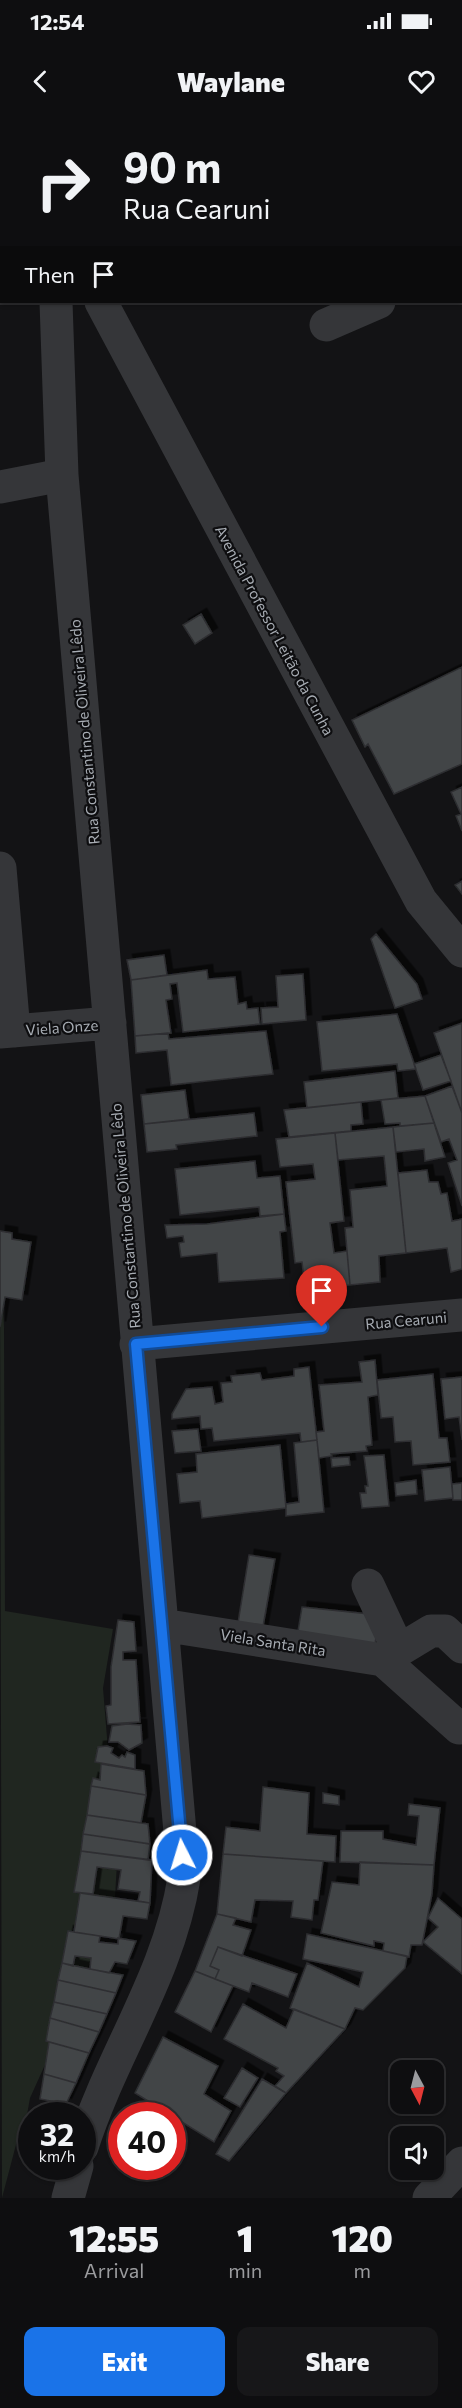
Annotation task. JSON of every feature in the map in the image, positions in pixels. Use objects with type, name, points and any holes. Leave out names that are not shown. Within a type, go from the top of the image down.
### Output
[{"type":"street","name":"Rua Constantino de Oliveira Lêdo","points":[[56,303],[62,475],[184,1878],[179,1911],[162,1964],[96,2108]]},
{"type":"street","name":"Avenida Professor Leitão da Cunha","points":[[102,303],[421,901],[462,951]]},
{"type":"street","points":[[326,325],[377,303]]},
{"type":"street","points":[[0,488],[62,475]]},
{"type":"street","name":"Viela Onze","points":[[0,868],[7,1031],[110,1023]]},
{"type":"street","name":"Rua Cearuni","points":[[136,1344],[462,1315]]},
{"type":"street","points":[[368,1585],[390,1654],[459,1728]]},
{"type":"street","name":"Viela Santa Rita","points":[[162,1625],[390,1654]]},
{"type":"street","points":[[390,1654],[431,1630],[445,1631],[458,1638]]},
{"type":"street","points":[[429,2198],[462,2163]]},
{"type":"street","points":[[68,2198],[73,2180]]},
{"type":"shaded area","points":[[0,1249],[4,1327],[5,1611],[113,1629],[103,1688],[117,1862],[115,1898],[81,1985],[29,2102],[18,2102],[18,2137],[2,2198]]},
{"type":"building","points":[[201,614],[212,633],[195,644],[183,625]]},
{"type":"building","points":[[462,667],[462,764],[394,794],[368,744],[365,747],[352,720]]},
{"type":"building","points":[[462,787],[462,831],[456,816],[461,814],[451,792]]},
{"type":"building","points":[[462,881],[462,894],[455,885]]},
{"type":"building","points":[[376,934],[417,984],[422,999],[395,1008],[371,939]]},
{"type":"building","points":[[164,955],[167,975],[131,980],[127,960]]},
{"type":"building","points":[[207,970],[208,979],[235,977],[238,1004],[246,1002],[247,1009],[258,1008],[260,1024],[183,1032],[177,983],[170,984],[172,999],[166,1000],[171,1033],[135,1036],[131,980]]},
{"type":"building","points":[[303,974],[306,1020],[262,1024],[261,1008],[278,1007],[276,976]]},
{"type":"building","points":[[397,1014],[416,1069],[398,1071],[397,1064],[322,1071],[317,1022]]},
{"type":"building","points":[[462,1023],[462,1113],[434,1033]]},
{"type":"building","points":[[266,1031],[273,1074],[171,1085],[167,1050],[136,1053],[135,1036],[168,1033],[169,1039]]},
{"type":"building","points":[[441,1055],[451,1081],[423,1090],[414,1064]]},
{"type":"building","points":[[395,1071],[398,1098],[307,1108],[304,1082]]},
{"type":"building","points":[[452,1086],[462,1113],[462,1206],[448,1163],[457,1160],[449,1139],[441,1142],[425,1096]]},
{"type":"building","points":[[185,1090],[189,1119],[144,1124],[141,1095]]},
{"type":"building","points":[[425,1096],[434,1123],[400,1126],[400,1123],[385,1124],[381,1100]]},
{"type":"building","points":[[361,1102],[363,1124],[351,1125],[351,1131],[289,1137],[284,1110]]},
{"type":"building","points":[[254,1113],[257,1136],[176,1145],[177,1149],[147,1152],[144,1124]]},
{"type":"building","points":[[434,1123],[445,1157],[425,1161],[424,1149],[396,1152],[393,1127]]},
{"type":"building","points":[[393,1127],[406,1253],[379,1256],[380,1282],[350,1285],[345,1228],[353,1227],[350,1190],[387,1186],[384,1156],[338,1160],[335,1133]]},
{"type":"building","points":[[335,1133],[344,1221],[330,1223],[334,1253],[347,1251],[350,1285],[305,1288],[302,1262],[295,1263],[286,1182],[315,1179],[313,1164],[280,1167],[276,1139]]},
{"type":"building","points":[[255,1161],[257,1178],[280,1176],[284,1214],[260,1216],[259,1207],[180,1215],[175,1169]]},
{"type":"building","points":[[427,1170],[429,1182],[438,1182],[441,1194],[447,1193],[452,1221],[462,1219],[462,1269],[451,1272],[447,1248],[406,1253],[398,1173]]},
{"type":"building","points":[[284,1214],[286,1231],[280,1232],[284,1278],[219,1282],[217,1253],[181,1257],[179,1243],[184,1242],[183,1236],[167,1238],[165,1225],[207,1224]]},
{"type":"building","points":[[0,1231],[12,1233],[12,1239],[31,1242],[22,1300],[5,1297],[0,1327]]},
{"type":"building","points":[[375,1360],[378,1395],[368,1397],[372,1445],[366,1446],[367,1451],[331,1454],[332,1456],[319,1458],[316,1432],[324,1431],[319,1385],[362,1382],[359,1362]]},
{"type":"building","points":[[309,1367],[317,1440],[301,1442],[300,1433],[214,1441],[212,1428],[201,1429],[200,1416],[172,1419],[172,1414],[186,1389],[212,1387],[215,1404],[223,1402],[221,1383],[232,1382],[231,1376],[260,1373],[262,1380],[294,1376],[294,1369]]},
{"type":"building","points":[[433,1374],[439,1438],[447,1438],[450,1462],[413,1465],[411,1441],[395,1442],[393,1417],[381,1418],[377,1380]]},
{"type":"building","points":[[462,1377],[462,1440],[459,1417],[445,1419],[441,1379]]},
{"type":"building","points":[[198,1429],[201,1451],[175,1453],[172,1431]]},
{"type":"building","points":[[317,1440],[324,1512],[286,1516],[286,1504],[299,1502],[294,1443]]},
{"type":"building","points":[[280,1445],[286,1508],[202,1518],[200,1501],[180,1503],[177,1474],[197,1472],[196,1454]]},
{"type":"building","points":[[384,1455],[389,1506],[362,1508],[360,1493],[366,1493],[365,1486],[368,1486],[364,1456]]},
{"type":"building","points":[[349,1457],[350,1465],[332,1467],[331,1458]]},
{"type":"building","points":[[450,1467],[453,1498],[425,1501],[422,1470]]},
{"type":"building","points":[[416,1480],[417,1494],[396,1496],[395,1483]]},
{"type":"building","points":[[462,1483],[462,1500],[453,1500],[452,1484]]},
{"type":"building","points":[[249,1555],[275,1559],[261,1638],[236,1635]]},
{"type":"building","points":[[302,1607],[379,1615],[374,1652],[296,1643]]},
{"type":"building","points":[[118,1620],[134,1622],[136,1651],[123,1652],[123,1660],[136,1660],[140,1722],[108,1724],[106,1706],[111,1705],[111,1667]]},
{"type":"building","points":[[141,1725],[142,1743],[129,1750],[118,1742],[109,1742],[112,1726]]},
{"type":"building","points":[[98,1747],[113,1748],[111,1753],[119,1758],[122,1755],[125,1757],[127,1752],[135,1755],[135,1769],[95,1762]]},
{"type":"building","points":[[101,1764],[144,1771],[146,1795],[91,1786],[93,1778],[100,1780]]},
{"type":"building","points":[[91,1786],[146,1795],[141,1823],[87,1815]]},
{"type":"building","points":[[263,1787],[309,1793],[307,1834],[336,1836],[335,1862],[223,1854],[226,1827],[260,1831]]},
{"type":"building","points":[[323,1793],[339,1796],[339,1805],[323,1803]]},
{"type":"building","points":[[409,1804],[440,1808],[434,1865],[340,1862],[341,1831],[383,1831],[383,1839],[416,1845],[419,1816],[408,1815]]},
{"type":"building","points":[[87,1815],[148,1824],[150,1844],[83,1834]]},
{"type":"building","points":[[83,1834],[150,1844],[148,1860],[81,1851]]},
{"type":"building","points":[[81,1851],[152,1860],[150,1903],[138,1901],[140,1892],[118,1889],[121,1870],[97,1867],[93,1894],[74,1892]]},
{"type":"building","points":[[223,1854],[323,1861],[318,1900],[314,1900],[312,1920],[291,1917],[293,1901],[255,1900],[251,1922],[217,1914]]},
{"type":"building","points":[[360,1862],[434,1865],[432,1894],[422,1945],[411,1945],[409,1957],[383,1951],[384,1943],[374,1941],[374,1946],[321,1933],[332,1882],[359,1885]]},
{"type":"building","points":[[80,1893],[150,1903],[147,1919],[123,1916],[119,1939],[74,1932]]},
{"type":"building","points":[[438,1898],[462,1919],[462,1974],[423,1942],[438,1927],[428,1918]]},
{"type":"building","points":[[217,1914],[236,1918],[233,1925],[251,1930],[242,1956],[218,1947],[210,1966],[219,1970],[215,1979],[195,1971]]},
{"type":"building","points":[[68,1931],[100,1936],[99,1942],[118,1944],[118,1938],[136,1941],[127,1964],[115,1962],[109,1973],[90,1969],[91,1958],[75,1956],[73,1966],[62,1963]]},
{"type":"building","points":[[307,1934],[407,1956],[405,1968],[363,2010],[355,2008],[345,2029],[290,2008],[307,1963],[359,1987],[363,1972],[303,1959]]},
{"type":"building","points":[[218,1947],[297,1974],[288,1997],[252,1983],[249,1992],[215,1979],[219,1970],[210,1966]]},
{"type":"building","points":[[62,1963],[123,1975],[116,1993],[58,1980]]},
{"type":"building","points":[[195,1971],[233,1986],[211,2032],[175,2012]]},
{"type":"building","points":[[58,1980],[116,1993],[107,2014],[54,2002]]},
{"type":"building","points":[[54,2002],[107,2014],[99,2032],[50,2018]]},
{"type":"building","points":[[243,2004],[286,2028],[294,2009],[345,2029],[286,2093],[275,2086],[284,2076],[276,2071],[278,2068],[224,2039]]},
{"type":"building","points":[[50,2018],[99,2032],[89,2053],[46,2041]]},
{"type":"building","points":[[163,2037],[218,2066],[204,2094],[231,2111],[214,2142],[186,2125],[186,2102],[150,2102],[135,2093]]},
{"type":"building","points":[[49,2042],[89,2053],[76,2083],[44,2074]]},
{"type":"building","points":[[242,2068],[258,2078],[240,2107],[224,2098]]},
{"type":"building","points":[[44,2074],[76,2083],[67,2102],[40,2099]]},
{"type":"building","points":[[262,2079],[286,2093],[229,2161],[216,2154]]},
{"type":"route","points":[[182,1855],[136,1344],[322,1327]]}]
